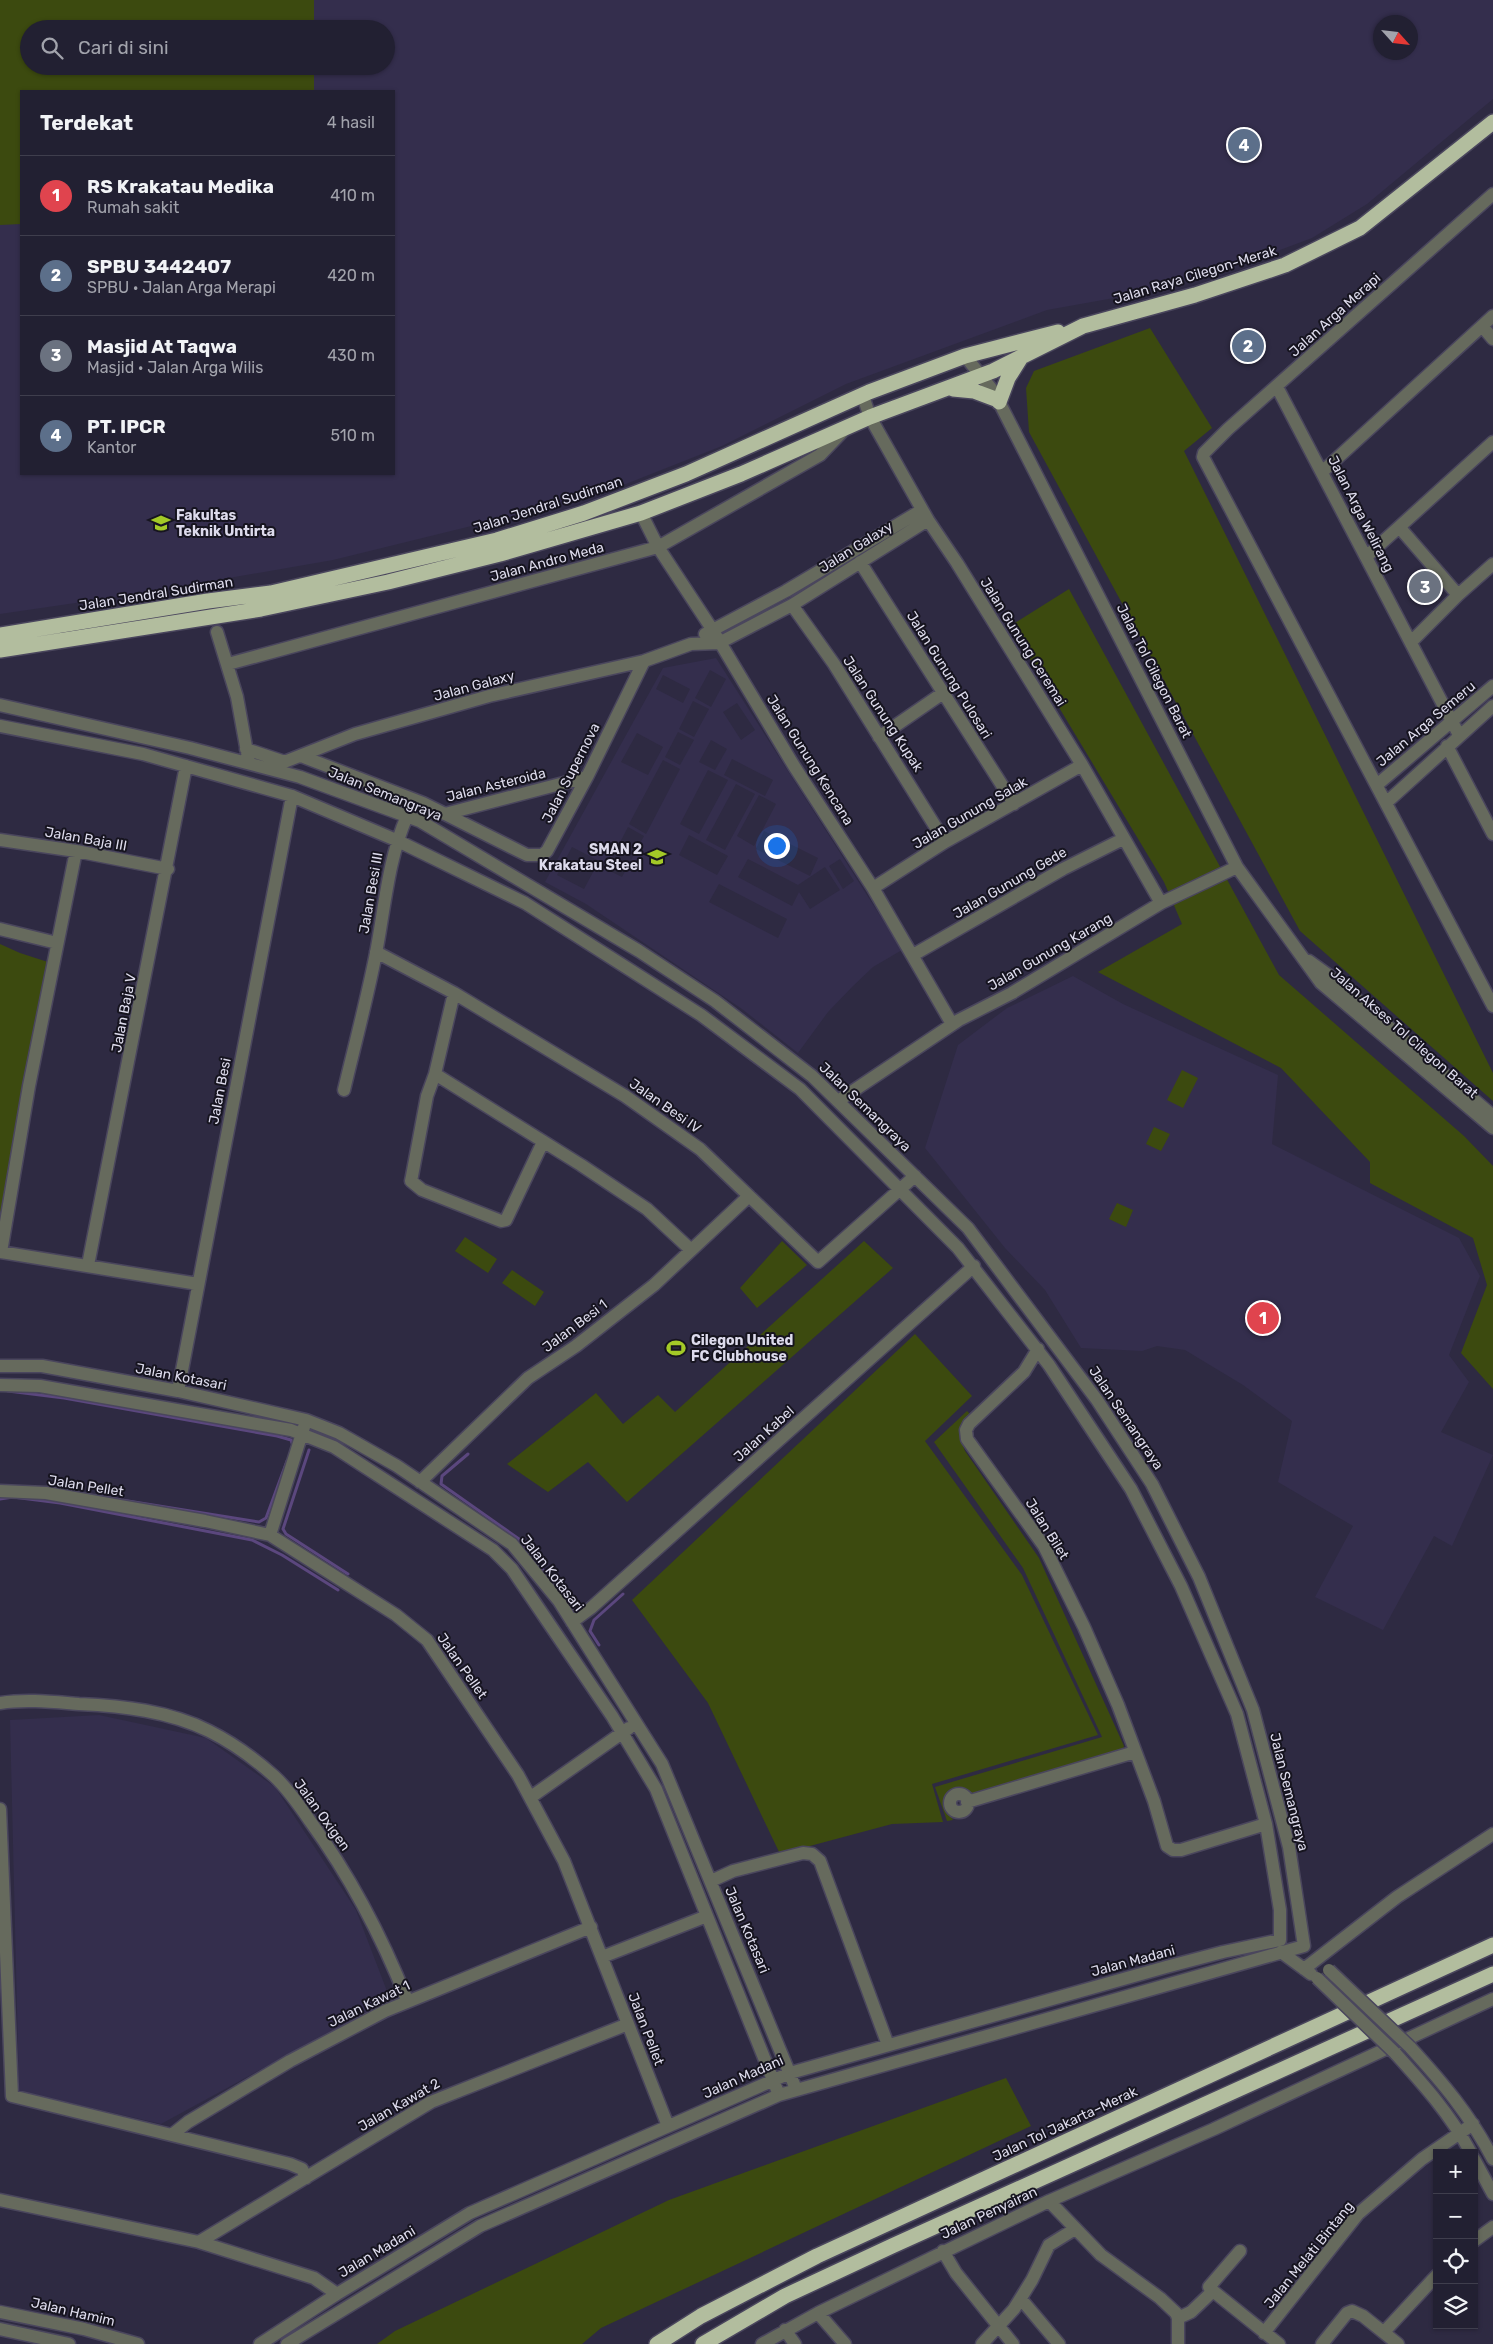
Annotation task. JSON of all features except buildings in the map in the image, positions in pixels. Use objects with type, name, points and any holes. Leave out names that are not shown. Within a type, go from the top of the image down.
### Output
[{"type":"highway","name":"Jalan Raya Cilegon-Merak","points":[[0,650],[270,607],[500,554],[641,513],[741,474],[870,417],[987,374],[1083,326],[1194,296],[1285,265],[1337,241],[1367,223],[1493,122]]},
{"type":"highway","name":"Jalan Jendral Sudirman","points":[[0,635],[208,601],[271,593],[497,540],[584,513],[686,474],[862,396],[965,356],[1083,326]]},
{"type":"highway","points":[[946,389],[974,391],[997,398],[1020,358]]},
{"type":"highway","name":"Jalan Tol Jakarta–Merak","points":[[657,2344],[701,2316],[817,2256],[1493,1945]]},
{"type":"highway","points":[[703,2344],[785,2296],[1493,1974]]},
{"type":"street","name":"Jalan Arga Merapi","points":[[1378,784],[1204,461],[1204,453],[1493,194]]},
{"type":"street","points":[[1322,472],[1493,316]]},
{"type":"street","points":[[1482,326],[1493,339]]},
{"type":"street","points":[[984,352],[987,374],[997,398]]},
{"type":"street","points":[[965,356],[987,374]]},
{"type":"street","name":"Jalan Arga Welirang","points":[[1277,386],[1460,735]]},
{"type":"street","name":"Jalan Gunung Ceremai","points":[[862,396],[870,417],[925,515],[957,563],[1082,765],[1161,903]]},
{"type":"street","name":"Jalan Tol Cilegon Barat","points":[[997,398],[1237,867],[1300,956]]},
{"type":"street","name":"Jalan Andro Meda","points":[[228,664],[658,548],[820,455],[844,429]]},
{"type":"street","points":[[1366,558],[1493,442]]},
{"type":"street","name":"Jalan Gunung Kencana","points":[[641,513],[658,548],[712,629],[873,888],[952,1024]]},
{"type":"street","name":"Jalan Galaxy","points":[[691,644],[719,643],[792,605],[860,562],[925,515]]},
{"type":"street","name":"Jalan Galaxy","points":[[269,768],[355,734],[480,698],[644,660],[691,644],[712,629],[925,515]]},
{"type":"street","points":[[1400,528],[1458,595]]},
{"type":"street","name":"Jalan Gunung Pulosari","points":[[860,562],[1014,804]]},
{"type":"street","points":[[1411,642],[1458,595],[1493,564]]},
{"type":"street","name":"Jalan Gunung Kupak","points":[[792,605],[945,842]]},
{"type":"street","points":[[217,632],[237,697],[249,763]]},
{"type":"street","name":"Jalan Supernova","points":[[445,814],[527,855],[542,855],[587,778],[644,660]]},
{"type":"street","name":"Jalan Arga Semeru","points":[[1378,784],[1493,686]]},
{"type":"street","points":[[879,737],[943,693]]},
{"type":"street","name":"Jalan Semangraya","points":[[0,705],[62,717],[300,776],[407,816],[440,832],[647,956],[715,1001],[812,1076],[968,1228],[1097,1400],[1152,1484],[1199,1577],[1253,1710],[1289,1847],[1303,1942]]},
{"type":"street","points":[[1387,802],[1493,706]]},
{"type":"street","points":[[0,726],[143,754],[292,796],[396,840],[525,903],[701,1015],[800,1089],[974,1266],[1038,1349],[1131,1489],[1181,1586],[1237,1714],[1266,1824],[1280,1910],[1281,1946],[1395,2053],[1434,2096],[1469,2149]]},
{"type":"street","points":[[1447,746],[1492,828]]},
{"type":"street","points":[[246,749],[285,762]]},
{"type":"street","name":"Jalan Asteroida","points":[[302,756],[423,803],[445,814],[587,778]]},
{"type":"street","name":"Jalan Gunung Salak","points":[[873,888],[945,842],[1082,765]]},
{"type":"street","name":"Jalan Baja V","points":[[88,1265],[168,869],[186,766]]},
{"type":"street","points":[[1378,784],[1493,1006]]},
{"type":"street","name":"Jalan Besi","points":[[178,1391],[292,796]]},
{"type":"street","name":"Jalan Besi III","points":[[344,1090],[376,952],[385,892],[396,840],[407,816]]},
{"type":"street","name":"Jalan Gunung Gede","points":[[913,955],[1063,868],[1123,839]]},
{"type":"street","name":"Jalan Baja III","points":[[0,840],[76,851],[168,869]]},
{"type":"street","points":[[76,851],[29,1086],[0,1252],[198,1284]]},
{"type":"street","name":"Jalan Gunung Karang","points":[[838,1101],[952,1024],[1012,993],[1161,903],[1237,867]]},
{"type":"street","points":[[0,929],[57,943]]},
{"type":"street","name":"Jalan Besi IV","points":[[376,952],[454,993],[625,1096],[700,1149],[818,1262],[901,1190]]},
{"type":"street","points":[[1300,956],[1327,974],[1493,1116]]},
{"type":"street","name":"Jalan Akses Tol Cilegon Barat","points":[[1300,956],[1321,983],[1493,1128]]},
{"type":"street","points":[[454,993],[435,1074],[426,1096],[411,1181],[422,1190],[501,1221],[506,1220],[543,1142]]},
{"type":"street","points":[[435,1074],[647,1209],[690,1248]]},
{"type":"street","points":[[901,1190],[915,1176]]},
{"type":"street","name":"Jalan Besi 1","points":[[420,1482],[528,1378],[576,1346],[654,1285],[690,1248],[749,1196]]},
{"type":"street","name":"Jalan Kabel","points":[[576,1619],[591,1608],[974,1266]]},
{"type":"street","name":"Jalan Bilet","points":[[1038,1349],[1024,1372],[969,1424],[966,1430],[967,1439],[1044,1546],[1088,1636],[1118,1705],[1154,1801],[1164,1840],[1170,1848],[1181,1850],[1266,1824]]},
{"type":"street","points":[[1024,1372],[1049,1365]]},
{"type":"street","name":"Jalan Kotasari","points":[[0,1366],[42,1366],[178,1391],[306,1420],[339,1433],[420,1482],[512,1544],[576,1619],[662,1764],[796,2088]]},
{"type":"street","name":"Jalan Kotasari","points":[[0,1385],[40,1386],[280,1426],[334,1447],[414,1497],[500,1556],[512,1569],[622,1732],[656,1789],[778,2095]]},
{"type":"street","points":[[270,1535],[306,1420]]},
{"type":"street","name":"Jalan Pellet","points":[[0,1492],[46,1493],[205,1521],[270,1535],[396,1615],[427,1640],[531,1797],[564,1861],[668,2126]]},
{"type":"street","points":[[1181,1586],[1199,1577]]},
{"type":"street","name":"Jalan Oxigen","points":[[0,1703],[17,1700],[142,1710],[174,1717],[209,1731],[249,1757],[274,1776],[289,1791],[319,1834],[388,1950],[407,2000]]},
{"type":"street","points":[[531,1797],[637,1723]]},
{"type":"street","points":[[968,1802],[1135,1752]]},
{"type":"street","points":[[0,1809],[5,1935],[6,2096],[173,2134],[290,2164],[302,2170],[306,2178]]},
{"type":"street","points":[[1304,1969],[1417,1883],[1493,1834]]},
{"type":"street","points":[[711,1881],[741,1868],[803,1853],[812,1854],[820,1861],[888,2045]]},
{"type":"street","points":[[602,1957],[707,1916]]},
{"type":"street","name":"Jalan Kawat 1","points":[[173,2134],[188,2122],[290,2061],[407,2000],[591,1927]]},
{"type":"street","points":[[287,2344],[480,2226],[778,2095],[796,2088],[1281,1946],[1303,1942],[1329,1970],[1410,2047],[1448,2089],[1492,2153]]},
{"type":"street","name":"Jalan Madani","points":[[262,2344],[337,2294],[470,2213],[790,2073],[1204,1957],[1281,1946]]},
{"type":"street","points":[[1049,2201],[1214,2129],[1493,1999]]},
{"type":"street","name":"Jalan Kawat 2","points":[[200,2242],[441,2096],[628,2024]]},
{"type":"street","name":"Jalan Melati Bintang","points":[[1264,2333],[1358,2214],[1422,2159],[1473,2124]]},
{"type":"street","points":[[1478,2166],[1493,2194]]},
{"type":"street","points":[[0,2200],[200,2242],[314,2278],[337,2294]]},
{"type":"street","name":"Jalan Penyairan","points":[[762,2344],[818,2313],[1049,2201],[1101,2254],[1160,2298],[1178,2318]]},
{"type":"street","points":[[1477,2239],[1493,2227]]},
{"type":"street","points":[[982,2344],[999,2327],[1021,2299],[1049,2245],[1075,2229]]},
{"type":"street","points":[[943,2251],[956,2273],[1013,2344]]},
{"type":"street","points":[[1240,2251],[1209,2287],[1279,2344]]},
{"type":"street","points":[[1384,2332],[1433,2278]]},
{"type":"street","points":[[1178,2344],[1178,2318],[1191,2312],[1213,2291]]},
{"type":"street","points":[[1021,2299],[1059,2344]]},
{"type":"street","points":[[1322,2344],[1347,2313],[1352,2311],[1357,2312],[1398,2344]]},
{"type":"street","name":"Jalan Hamim","points":[[0,2312],[84,2329],[138,2344]]},
{"type":"street","points":[[818,2313],[845,2344]]},
{"type":"street","points":[[0,2329],[69,2344]]},
{"type":"street","points":[[785,2330],[795,2344]]},
{"type":"shaded area","points":[[0,0],[1493,0],[1493,99],[1367,204],[1312,238],[1261,257],[1142,293],[1047,310],[846,384],[722,446],[598,495],[333,560],[137,594],[0,614]]},
{"type":"shaded area","name":"SMAN 2 Krakatau Steel","points":[[716,658],[902,950],[873,967],[853,986],[828,1012],[798,1053],[742,1009],[586,904],[545,882],[663,668]],"holes":[[[710,670],[726,679],[711,707],[695,698]],[[663,675],[690,689],[683,703],[656,689]],[[693,701],[709,709],[694,737],[679,729]],[[737,703],[755,730],[741,740],[723,712]],[[678,732],[694,740],[680,765],[665,757]],[[637,733],[663,747],[648,775],[621,762]],[[711,740],[727,749],[715,770],[699,762]],[[732,759],[773,780],[765,796],[724,775]],[[663,760],[680,769],[646,834],[629,824]],[[708,770],[728,780],[699,834],[680,824]],[[736,784],[755,794],[725,850],[706,840]],[[759,795],[776,804],[754,846],[737,836]],[[628,827],[644,836],[622,877],[606,869]],[[764,831],[818,858],[810,876],[756,849]],[[689,835],[728,856],[717,875],[679,855]],[[572,847],[599,861],[584,889],[557,875]],[[748,859],[798,885],[825,867],[840,890],[810,909],[799,892],[792,906],[738,877]],[[840,859],[854,881],[843,889],[829,866]],[[719,884],[787,919],[778,938],[709,902]]]},
{"type":"shaded area","points":[[1073,976],[1123,1004],[1278,1075],[1272,1144],[1459,1238],[1480,1276],[1449,1355],[1469,1382],[1441,1432],[1493,1455],[1452,1546],[1434,1536],[1383,1630],[1315,1597],[1353,1526],[1278,1482],[1292,1421],[1243,1385],[1185,1350],[1157,1346],[1142,1351],[1081,1348],[1045,1290],[1005,1248],[925,1148],[958,1045],[1007,1008]]},
{"type":"shaded area","points":[[99,1715],[206,1738],[275,1787],[356,1910],[390,1999],[161,2124],[19,2091],[10,1720]]},
{"type":"green space","points":[[0,0],[314,0],[314,20],[20,20],[20,75],[314,75],[314,90],[20,90],[20,224],[0,225]]},
{"type":"green space","points":[[1150,328],[1212,428],[1184,451],[1493,1073],[1493,1101],[1300,931],[1029,432],[1026,388],[1034,371]]},
{"type":"green space","points":[[1069,589],[1279,975],[1464,1136],[1493,1166],[1493,1389],[1461,1353],[1487,1285],[1473,1238],[1370,1183],[1370,1162],[1281,1068],[1098,972],[1182,924],[1164,882],[1010,626]]},
{"type":"green space","points":[[0,944],[51,963],[0,1215]]},
{"type":"green space","points":[[1182,1070],[1198,1078],[1183,1108],[1167,1100]]},
{"type":"green space","points":[[1154,1127],[1170,1134],[1161,1151],[1146,1144]]},
{"type":"green space","points":[[1117,1203],[1133,1210],[1126,1227],[1109,1219]]},
{"type":"green space","points":[[465,1237],[497,1259],[488,1273],[455,1251]]},
{"type":"green space","points":[[782,1241],[807,1265],[757,1308],[740,1288]]},
{"type":"green space","points":[[864,1241],[893,1268],[627,1502],[588,1462],[548,1492],[507,1464],[596,1393],[623,1424],[658,1395],[675,1412]]},
{"type":"green space","points":[[512,1270],[544,1292],[535,1306],[502,1283]]},
{"type":"green space","points":[[915,1334],[972,1396],[925,1441],[1022,1575],[1098,1735],[932,1784],[943,1822],[892,1824],[780,1854],[708,1703],[632,1600]]},
{"type":"green space","points":[[967,1411],[972,1416],[965,1424],[961,1436],[965,1451],[1039,1558],[1124,1746],[1122,1752],[965,1799],[962,1796],[951,1799],[947,1810],[953,1820],[947,1821],[935,1787],[1102,1737],[1023,1568],[934,1442]]},
{"type":"green space","points":[[1006,2078],[1031,2126],[601,2328],[582,2344],[377,2344],[395,2331],[669,2200]]},
{"type":"waterway","points":[[8,1391],[64,1398],[277,1436],[291,1440],[293,1446]]},
{"type":"waterway","points":[[309,1450],[283,1529],[286,1534],[348,1574]]},
{"type":"waterway","points":[[468,1454],[442,1476],[441,1484],[519,1539],[570,1605],[575,1609],[583,1608]]},
{"type":"waterway","points":[[103,1497],[259,1522],[266,1518],[287,1461]]},
{"type":"waterway","points":[[0,1499],[13,1497],[60,1503],[252,1540],[282,1555],[338,1590]]},
{"type":"waterway","points":[[599,1645],[590,1631],[594,1620],[623,1594]]},
{"type":"place","name":"PT. IPCR","points":[[1244,145]]},
{"type":"place","name":"SPBU 3442407","points":[[1248,346]]},
{"type":"place","name":"Fakultas Teknik Untirta","points":[[161,523]]},
{"type":"place","name":"Masjid At Taqwa","points":[[1425,587]]},
{"type":"place","name":"SMAN 2 Krakatau Steel","points":[[657,857]]},
{"type":"place","name":"RS Krakatau Medika","points":[[1263,1318]]},
{"type":"place","name":"Cilegon United FC Clubhouse","points":[[676,1348]]}]
